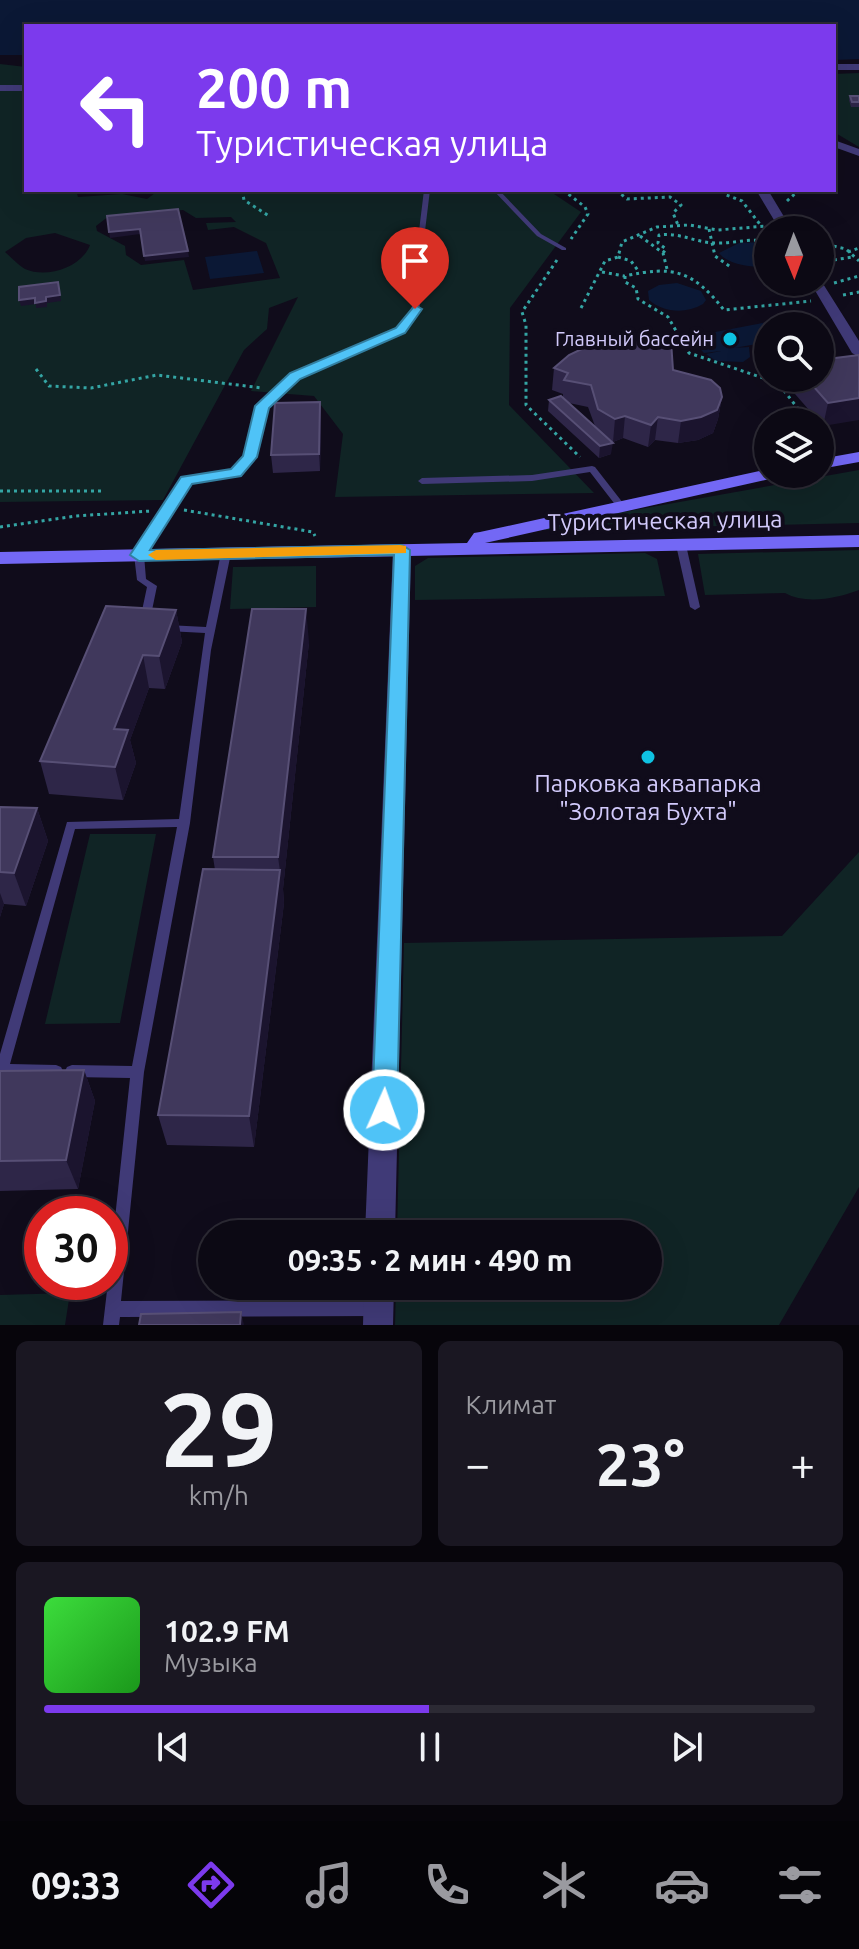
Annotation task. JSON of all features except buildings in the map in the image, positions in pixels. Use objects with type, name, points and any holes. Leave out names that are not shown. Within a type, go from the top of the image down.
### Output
[{"type":"street","points":[[836,67],[859,67]]},
{"type":"street","points":[[0,88],[24,88]]},
{"type":"street","points":[[836,144],[859,153]]},
{"type":"street","points":[[763,192],[778,216]]},
{"type":"street","points":[[826,296],[859,353]]},
{"type":"street","points":[[834,461],[859,457]]},
{"type":"street","name":"Туристическая улица","points":[[473,548],[480,537],[754,477]]},
{"type":"street","name":"Туристическая улица","points":[[0,558],[859,541]]},
{"type":"street","points":[[380,1220],[402,550]]},
{"type":"lane","points":[[210,630],[147,627],[152,586],[142,580],[139,555],[186,480],[235,473],[250,457],[262,406],[295,376],[401,330],[415,309],[419,295],[417,272],[427,192]]},
{"type":"lane","points":[[498,192],[539,235],[564,249]]},
{"type":"lane","points":[[422,481],[532,478],[592,469],[620,505]]},
{"type":"lane","points":[[681,545],[695,607]]},
{"type":"lane","points":[[226,553],[210,630],[184,823],[137,1072],[112,1317],[378,1306]]},
{"type":"lane","points":[[137,1072],[1,1070],[71,825],[184,823]]},
{"type":"path","points":[[242,192],[244,200],[269,216]]},
{"type":"path","points":[[566,192],[585,207],[588,214],[522,312],[526,325],[526,405],[592,469]]},
{"type":"path","points":[[618,192],[627,199],[670,197],[681,205],[673,213],[678,225]]},
{"type":"path","points":[[724,192],[742,201],[754,217]]},
{"type":"path","points":[[618,257],[622,242],[657,227],[754,227]]},
{"type":"path","points":[[709,229],[715,256],[732,268]]},
{"type":"path","points":[[663,253],[666,249],[658,243],[659,235],[672,233],[713,243],[754,238]]},
{"type":"path","points":[[640,236],[663,253],[667,269]]},
{"type":"path","points":[[834,248],[848,252],[859,261]]},
{"type":"path","points":[[848,252],[859,248]]},
{"type":"path","points":[[581,308],[605,261],[618,257],[631,261],[639,272]]},
{"type":"path","points":[[834,260],[853,257]]},
{"type":"path","points":[[602,272],[625,276],[667,269],[685,271],[710,291],[724,310],[789,296]]},
{"type":"path","points":[[625,276],[625,282],[636,288],[638,299],[668,317],[689,353],[754,375]]},
{"type":"path","points":[[834,285],[859,276]]},
{"type":"path","points":[[36,369],[49,386],[91,388],[157,375],[280,390]]},
{"type":"path","points":[[785,392],[798,408]]},
{"type":"path","points":[[0,491],[104,491]]},
{"type":"green space","points":[[0,64],[24,67],[24,192],[77,192],[78,197],[122,194],[147,199],[156,192],[551,192],[581,212],[510,308],[509,405],[594,493],[335,497],[343,434],[314,396],[251,391],[298,297],[269,308],[267,329],[244,350],[163,500],[0,502]],"holes":[[[183,210],[196,218],[231,217],[236,222],[206,223],[208,230],[234,227],[266,243],[280,278],[193,290],[184,260],[141,265],[126,255],[125,246],[97,231],[96,226],[109,216]],[[55,233],[90,245],[72,265],[43,273],[25,269],[5,252],[26,238]]]},
{"type":"green space","points":[[859,73],[859,147],[836,133],[836,74]]},
{"type":"green space","points":[[859,470],[859,523],[545,530],[545,526],[758,488],[834,488],[834,474]]},
{"type":"green space","points":[[859,550],[859,590],[832,598],[812,599],[785,593],[705,595],[698,554]]},
{"type":"green space","points":[[645,553],[657,559],[665,596],[415,600],[415,566],[428,558]]},
{"type":"green space","points":[[316,566],[316,607],[230,609],[233,567]]},
{"type":"green space","points":[[90,834],[156,834],[120,1023],[45,1024]]},
{"type":"green space","points":[[859,852],[859,1187],[779,1325],[395,1325],[396,1300],[662,1300],[662,1220],[397,1220],[404,943],[782,936]]},
{"type":"green space","points":[[24,1294],[24,1300],[69,1300],[65,1325],[0,1325],[0,1295]]},
{"type":"water","points":[[0,0],[859,0],[859,59],[836,60],[836,24],[24,24],[24,55],[0,55]]},
{"type":"water","points":[[754,242],[754,266],[728,260],[719,253],[739,243]]},
{"type":"water","points":[[257,251],[264,273],[210,279],[205,257]]},
{"type":"water","points":[[677,283],[701,291],[706,300],[696,307],[675,311],[661,308],[649,300],[648,291],[659,285]]},
{"type":"water","name":"Главный бассейн","points":[[754,325],[754,344],[734,348],[749,347],[750,357],[743,362],[716,361],[706,354],[721,351],[704,353],[689,337]]},
{"type":"slow traffic","points":[[156,555],[400,550]]},
{"type":"place","name":"Главный бассейн","points":[[730,339]]},
{"type":"place","name":"Парковка аквапарка \"Золотая Бухта\"","points":[[648,757]]},
{"type":"route","points":[[384,1110],[402,550],[139,555],[186,480],[235,473],[250,457],[262,406],[295,376],[358,352],[401,330],[415,309]]}]
